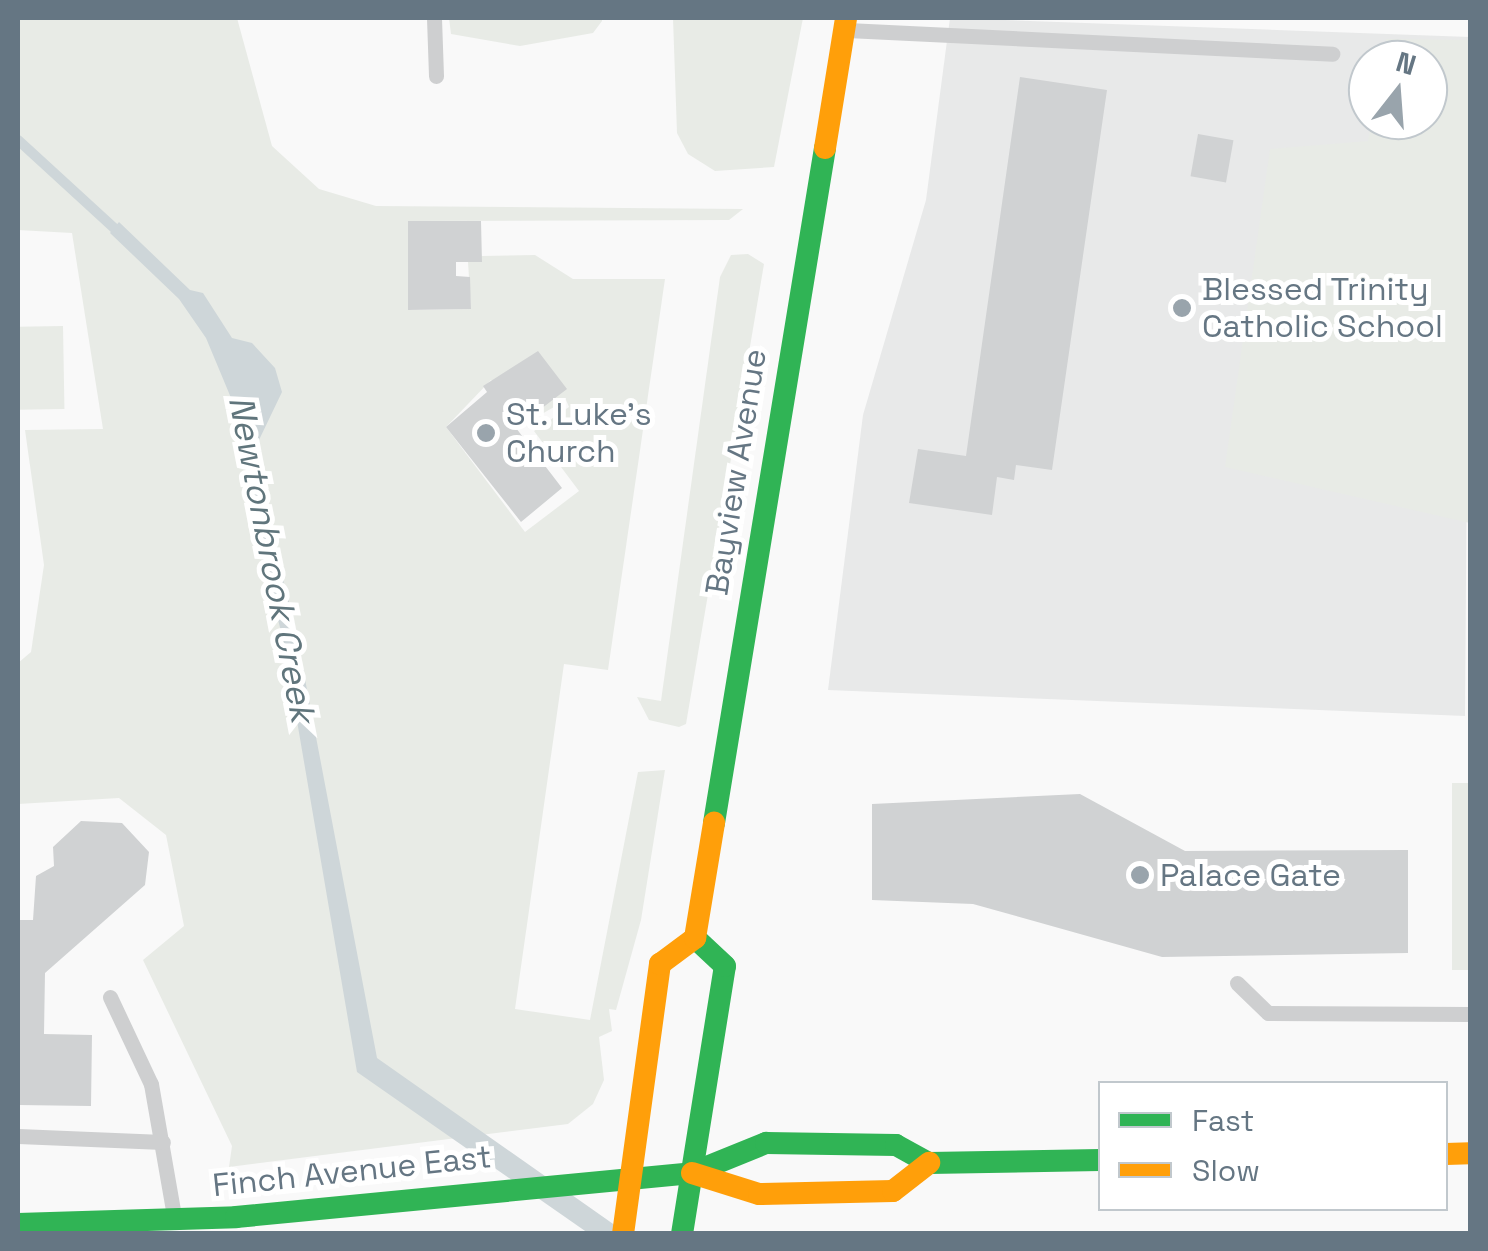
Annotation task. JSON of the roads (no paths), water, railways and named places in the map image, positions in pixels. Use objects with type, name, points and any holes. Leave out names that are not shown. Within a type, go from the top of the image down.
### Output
[{"type":"main road","name":"Bayview Avenue","points":[[694,938],[844,24]]},
{"type":"main road","points":[[623,1234],[660,964],[694,938],[725,966],[682,1234]]},
{"type":"main road","name":"Finch Avenue East","points":[[18,1224],[175,1220],[277,1224],[692,1173],[766,1143],[896,1145],[930,1163],[1098,1160]]},
{"type":"main road","name":"Finch Avenue East","points":[[692,1173],[760,1194],[893,1191],[930,1163]]},
{"type":"lane","points":[[436,19],[436,76]]},
{"type":"lane","points":[[844,24],[1332,54]]},
{"type":"lane","points":[[1236,983],[1268,1014],[1470,1014]]},
{"type":"lane","points":[[110,996],[152,1084],[175,1220]]},
{"type":"lane","points":[[18,1136],[163,1142]]},
{"type":"water","points":[[119,222],[190,290],[203,293],[232,338],[252,343],[275,368],[282,392],[259,440],[261,500],[293,616],[377,1058],[626,1233],[588,1233],[357,1072],[283,639],[247,500],[249,441],[206,338],[179,299],[110,233]]},
{"type":"waterway","name":"Newtonbrook Creek","points":[[18,140],[124,237]]},
{"type":"place","name":"Blessed Trinity Catholic School","points":[[1182,308]]},
{"type":"place","name":"St. Luke’s Church","points":[[486,433]]},
{"type":"place","name":"Palace Gate","points":[[1140,875]]}]
